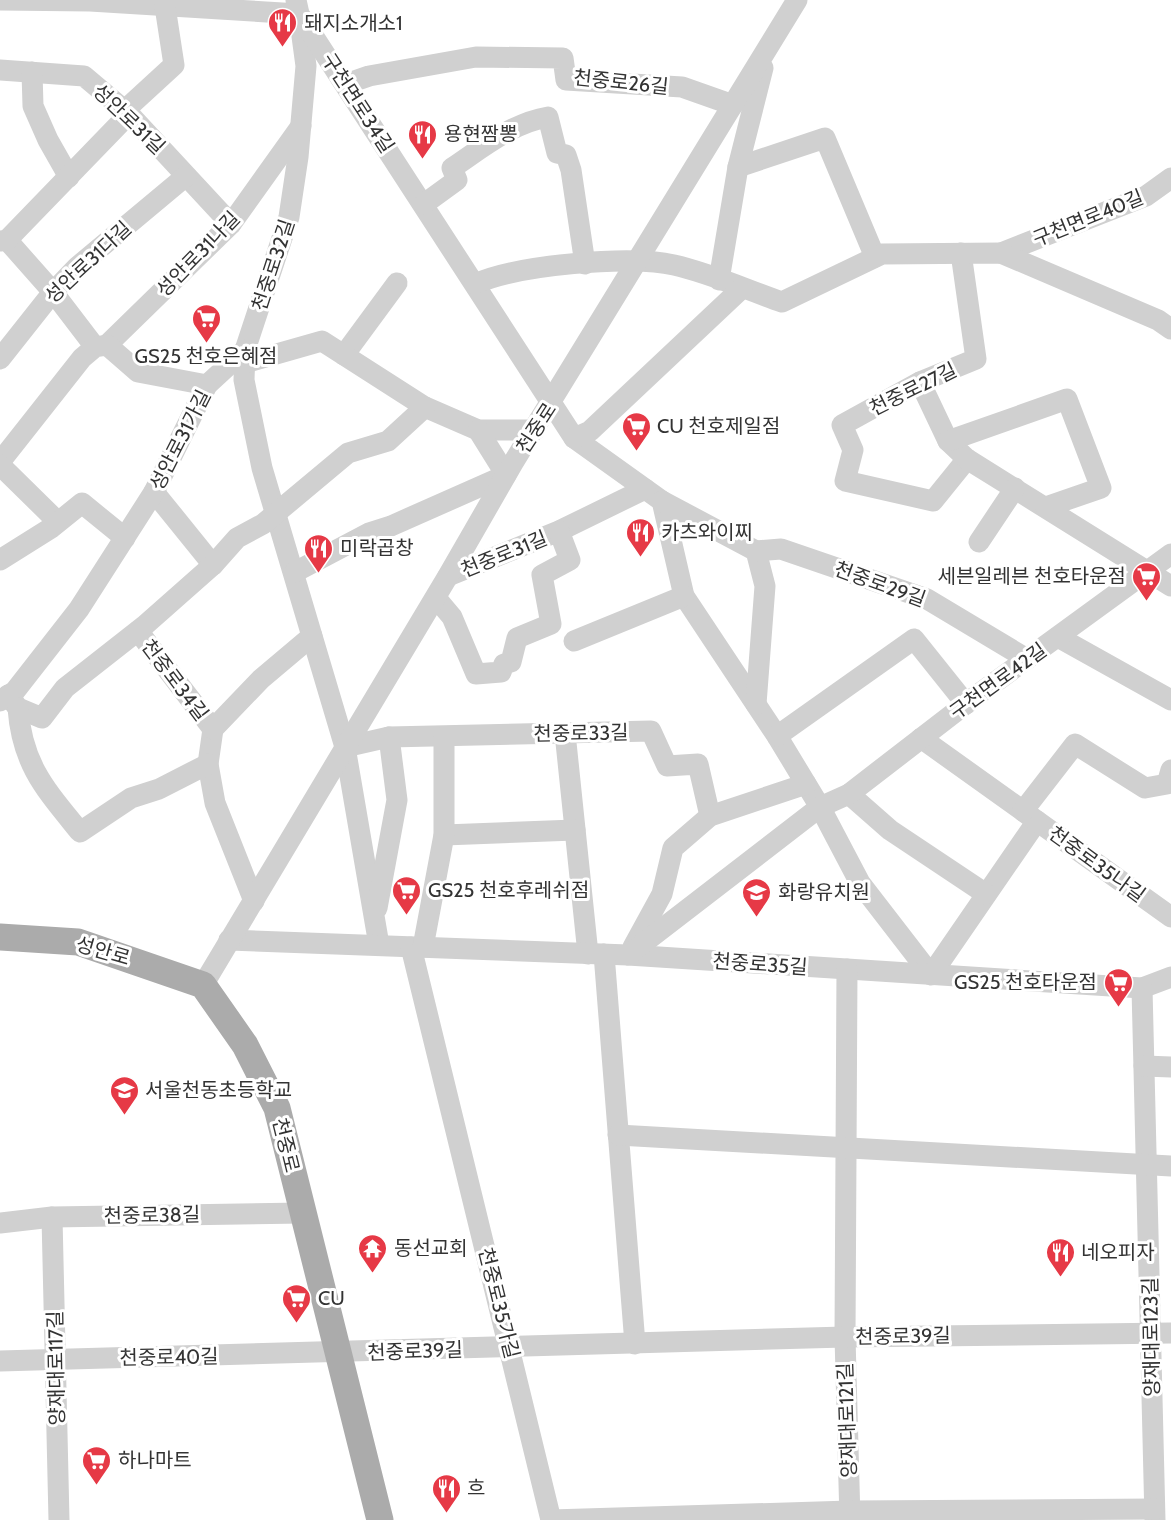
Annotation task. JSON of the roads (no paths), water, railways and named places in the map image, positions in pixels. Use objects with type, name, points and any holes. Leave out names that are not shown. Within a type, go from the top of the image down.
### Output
[{"type":"main road","name":"성안로","points":[[0,937],[78,942],[203,985]]},
{"type":"main road","name":"천중로","points":[[203,985],[244,1045],[277,1108],[380,1520]]},
{"type":"street","points":[[0,0],[165,2],[297,7]]},
{"type":"street","name":"천중로","points":[[203,985],[436,598],[506,475],[552,404],[797,0]]},
{"type":"street","points":[[165,2],[174,65],[127,112],[69,177],[4,241],[101,346],[138,372],[207,385]]},
{"type":"street","name":"구천면로34길","points":[[297,7],[552,404]]},
{"type":"street","name":"천중로32길","points":[[297,7],[306,66],[290,217],[245,356],[244,380],[262,468],[295,572],[345,747]]},
{"type":"street","points":[[719,280],[738,167],[767,50]]},
{"type":"street","name":"천중로26길","points":[[346,84],[369,76],[476,57],[563,58],[566,80],[682,87],[733,105]]},
{"type":"street","name":"성안로31길","points":[[0,70],[84,76],[127,112],[231,224]]},
{"type":"street","points":[[32,72],[33,106],[48,140],[69,177]]},
{"type":"street","points":[[424,204],[457,180],[452,168],[512,129],[548,117],[557,153],[566,155],[571,170],[585,264]]},
{"type":"street","name":"성안로31나길","points":[[58,522],[0,464],[82,358],[101,346],[231,224],[301,125]]},
{"type":"street","points":[[738,167],[825,138],[875,257]]},
{"type":"street","name":"성안로31다길","points":[[0,359],[52,292],[115,234],[186,176]]},
{"type":"street","name":"구천면로40길","points":[[1001,253],[1146,196],[1171,178]]},
{"type":"street","name":"천중로27길","points":[[961,253],[976,359],[920,382],[842,425],[853,450],[845,482],[933,501],[967,459]]},
{"type":"street","points":[[475,284],[495,274],[638,260],[675,265],[782,302],[882,254],[1001,253],[1158,320],[1171,329]]},
{"type":"street","points":[[344,355],[398,283]]},
{"type":"street","points":[[574,438],[590,431],[742,288]]},
{"type":"street","points":[[245,356],[322,341],[425,407],[478,430],[535,430]]},
{"type":"street","name":"성안로31가길","points":[[9,701],[80,609],[154,492],[207,385],[245,356]]},
{"type":"street","points":[[920,382],[948,441],[967,459],[1171,586]]},
{"type":"street","points":[[948,441],[1067,399],[1101,488],[1046,507]]},
{"type":"street","name":"천중로29길","points":[[552,404],[574,438],[653,495],[756,551],[781,549],[927,599],[1027,659]]},
{"type":"street","points":[[9,701],[42,718],[65,688],[138,631],[213,565],[237,538],[263,524],[348,453],[388,441],[425,407]]},
{"type":"street","points":[[295,572],[369,533],[391,526],[506,475],[478,430]]},
{"type":"street","points":[[979,542],[1016,488]]},
{"type":"street","points":[[154,492],[213,565]]},
{"type":"street","points":[[653,495],[684,597],[777,736],[820,807],[860,883],[931,975],[987,894],[1030,816],[1075,744],[1145,788],[1167,784],[1171,770]]},
{"type":"street","name":"천중로31길","points":[[448,576],[653,495]]},
{"type":"street","points":[[0,560],[58,522],[82,503],[125,538]]},
{"type":"street","name":"천중로31길","points":[[436,598],[453,617],[477,674],[501,672],[504,664],[511,662],[517,638],[551,624],[542,575],[570,560],[559,531]]},
{"type":"street","points":[[756,551],[765,586],[756,704]]},
{"type":"street","name":"구천면로42길","points":[[628,955],[820,807],[849,794],[966,704],[1171,555]]},
{"type":"street","points":[[574,641],[684,597]]},
{"type":"street","name":"천중로34길","points":[[138,631],[213,729],[208,764],[219,814],[254,901]]},
{"type":"street","points":[[213,729],[261,678],[312,636]]},
{"type":"street","points":[[1058,637],[1171,700]]},
{"type":"street","name":"천중로29길","points":[[777,736],[914,639],[966,704]]},
{"type":"street","points":[[9,701],[32,769],[80,832],[131,798],[159,789],[208,764]]},
{"type":"street","name":"천중로33길","points":[[345,747],[389,737],[651,731],[667,766],[698,764],[711,816]]},
{"type":"street","points":[[565,734],[575,830],[596,954],[618,1135],[635,1344]]},
{"type":"street","points":[[374,922],[397,800],[389,737]]},
{"type":"street","points":[[417,947],[444,835],[444,737]]},
{"type":"street","name":"천중로35나길","points":[[921,738],[1171,917]]},
{"type":"street","points":[[345,747],[379,945]]},
{"type":"street","points":[[628,955],[662,894],[673,848],[711,816],[806,784]]},
{"type":"street","points":[[849,794],[890,830],[987,894]]},
{"type":"street","points":[[444,835],[575,830]]},
{"type":"street","name":"천중로35길","points":[[229,940],[628,955],[1142,988],[1171,977]]},
{"type":"street","name":"천중로35가길","points":[[417,947],[551,1520]]},
{"type":"street","name":"양재대로121길","points":[[847,969],[845,1337],[850,1515]]},
{"type":"street","name":"양재대로123길","points":[[850,1515],[1154,1515],[1161,1333],[1147,1166],[1142,988]]},
{"type":"street","points":[[1144,1066],[1171,1067]]},
{"type":"street","points":[[618,1135],[1171,1166]]},
{"type":"street","name":"천중로38길","points":[[0,1223],[52,1217],[303,1213]]},
{"type":"street","name":"양재대로117길","points":[[52,1217],[59,1520]]},
{"type":"street","name":"천중로39길","points":[[338,1353],[845,1337],[1161,1333]]},
{"type":"street","name":"천중로40길","points":[[0,1361],[338,1353]]},
{"type":"street","points":[[551,1520],[850,1515]]},
{"type":"place","name":"돼지소개소1","points":[[283,48]]},
{"type":"place","name":"용현짬뽕","points":[[423,160]]},
{"type":"place","name":"GS25 천호은혜점","points":[[206,344]]},
{"type":"place","name":"CU 천호제일점","points":[[636,452]]},
{"type":"place","name":"카츠와이찌","points":[[640,558]]},
{"type":"place","name":"미락곱창","points":[[319,574]]},
{"type":"place","name":"세븐일레븐 천호타운점","points":[[1147,602]]},
{"type":"place","name":"GS25 천호후레쉬점","points":[[407,916]]},
{"type":"place","name":"화랑유치원","points":[[757,918]]},
{"type":"place","name":"GS25 천호타운점","points":[[1118,1008]]},
{"type":"place","name":"서울천동초등학교","points":[[124,1116]]},
{"type":"place","name":"동선교회","points":[[373,1274]]},
{"type":"place","name":"네오피자","points":[[1060,1278]]},
{"type":"place","name":"CU","points":[[297,1324]]},
{"type":"place","name":"하나마트","points":[[97,1486]]},
{"type":"place","name":"흐","points":[[446,1514]]}]
